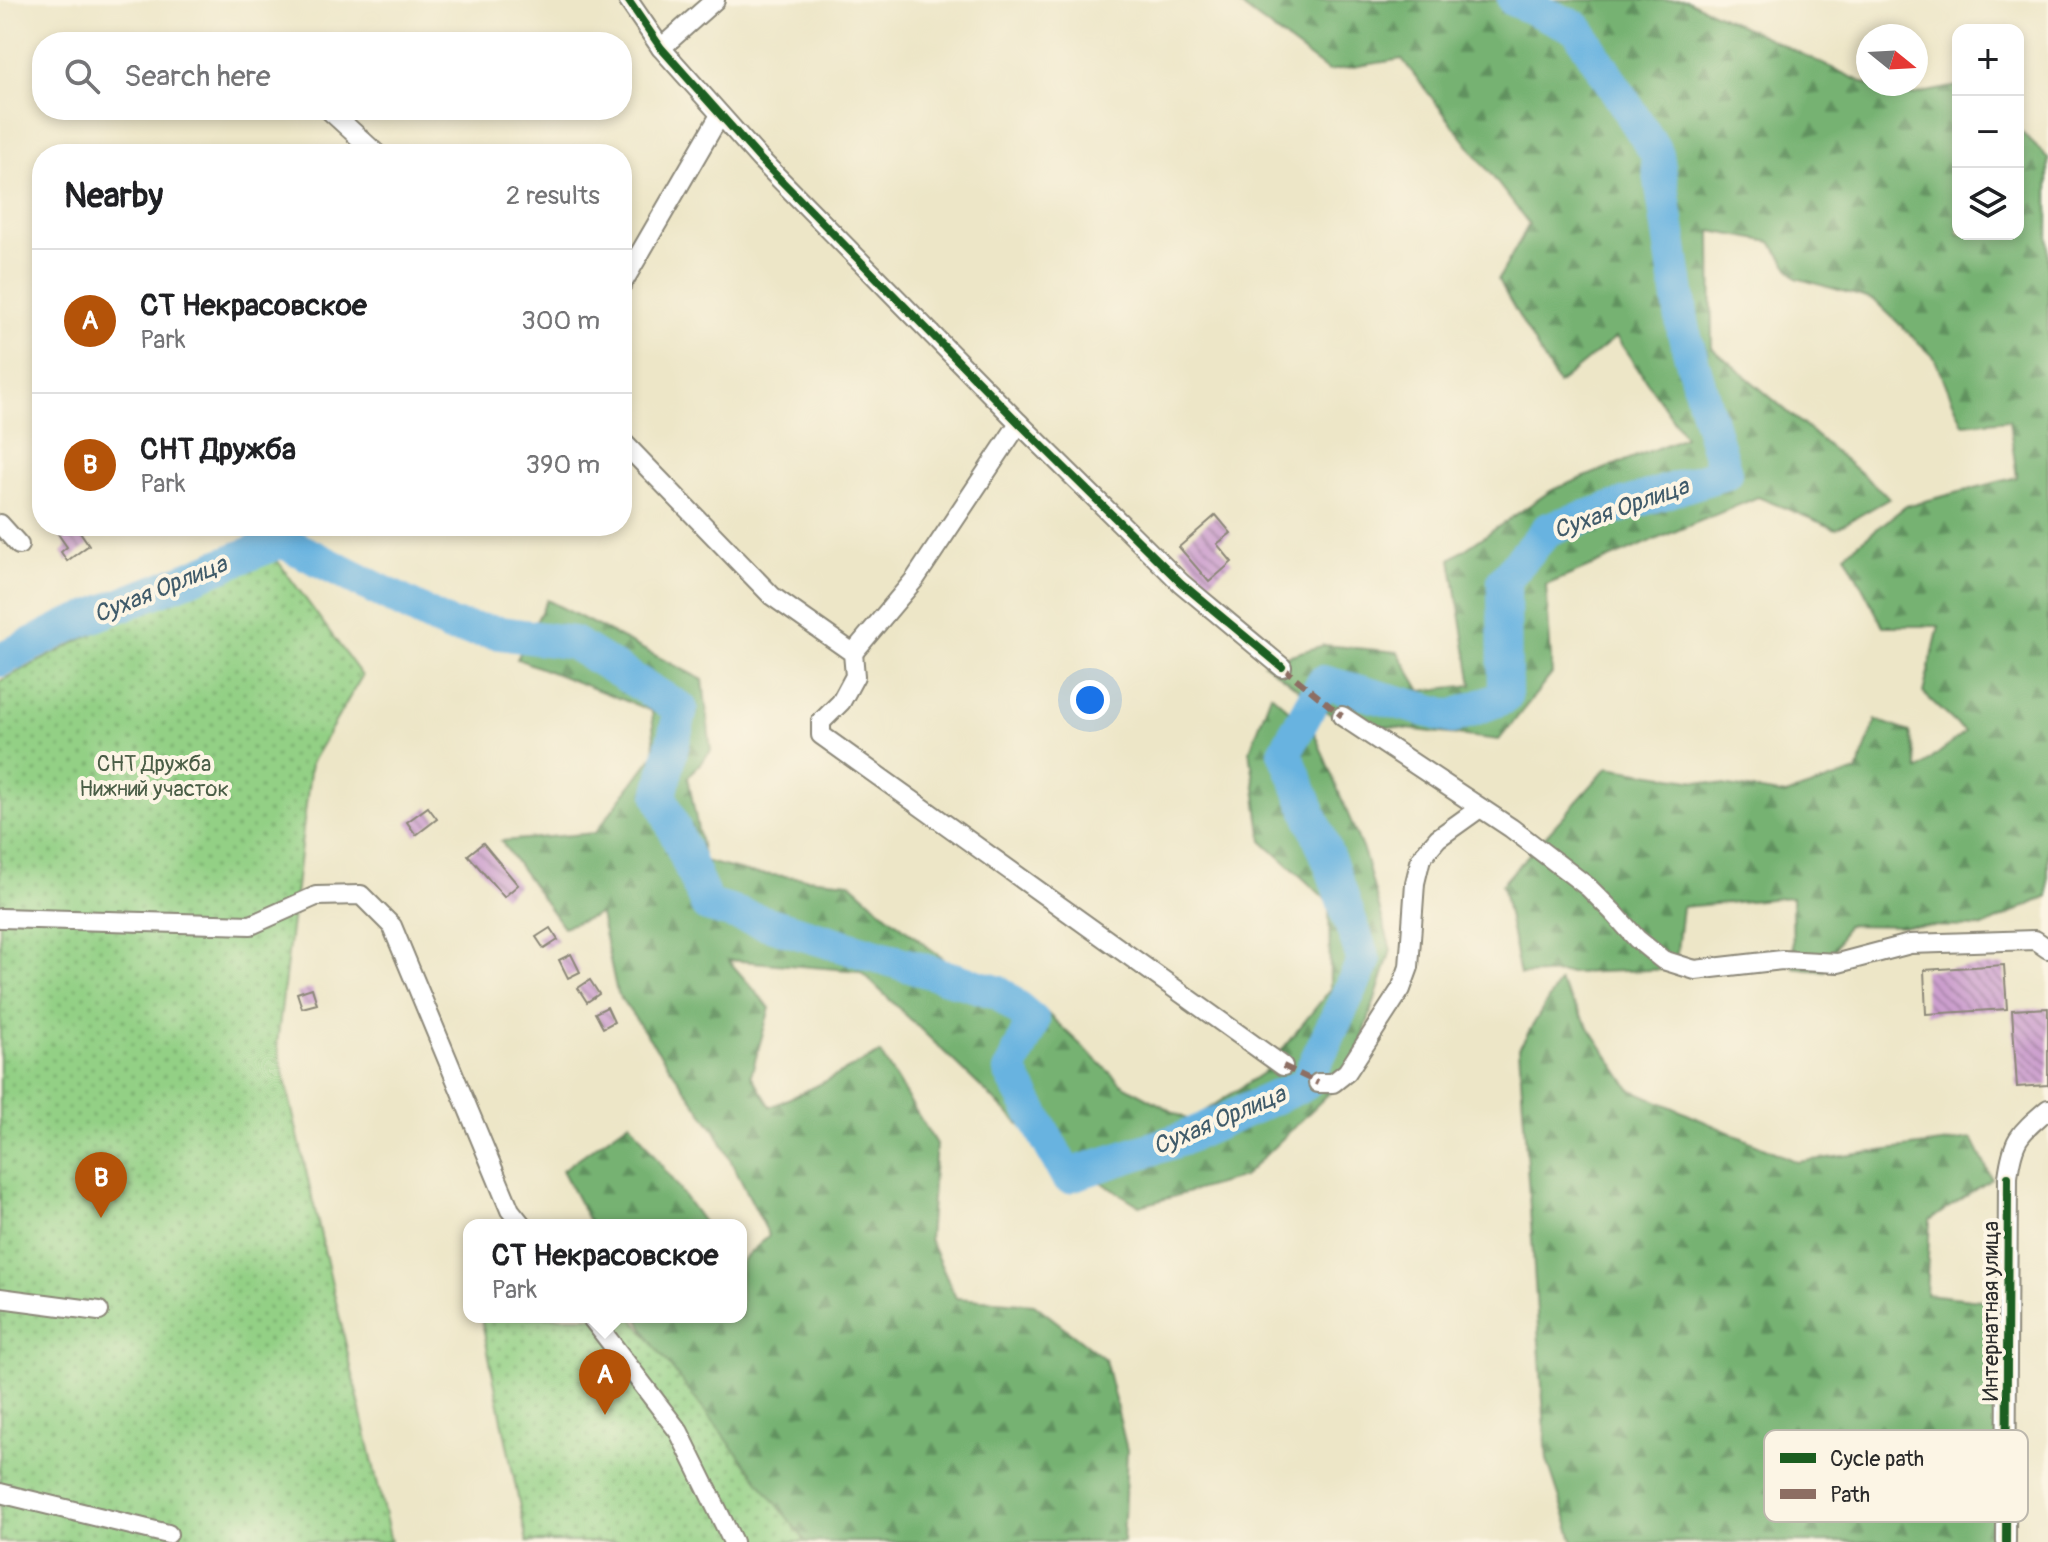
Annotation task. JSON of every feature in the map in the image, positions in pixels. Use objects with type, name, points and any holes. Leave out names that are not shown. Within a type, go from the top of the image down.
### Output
[{"type":"street","points":[[628,0],[661,48],[760,159],[1181,583],[1282,667]]},
{"type":"street","points":[[661,48],[715,0]]},
{"type":"street","points":[[632,267],[720,115]]},
{"type":"street","points":[[340,120],[366,144]]},
{"type":"street","points":[[1019,423],[915,579],[853,653],[855,676],[841,702],[821,722],[821,735],[1283,1066]]},
{"type":"street","points":[[632,451],[772,596],[853,653]]},
{"type":"street","points":[[0,524],[19,545]]},
{"type":"street","points":[[1342,716],[1511,828],[1588,887],[1637,939],[1663,960],[1695,970],[1782,960],[1838,963],[1910,944],[2035,940],[2048,949]]},
{"type":"street","points":[[1318,1083],[1333,1083],[1347,1072],[1401,989],[1409,967],[1415,883],[1421,858],[1438,838],[1480,808]]},
{"type":"street","points":[[0,918],[251,925],[316,896],[361,895],[392,926],[510,1210],[517,1219]]},
{"type":"street","name":"Интернатная улица","points":[[2007,1430],[2008,1177],[2011,1152],[2023,1130],[2048,1109]]},
{"type":"street","points":[[0,1298],[99,1311]]},
{"type":"street","points":[[596,1323],[679,1432],[733,1542]]},
{"type":"street","points":[[0,1493],[168,1534]]},
{"type":"street","name":"Интернатная улица","points":[[2006,1522],[2006,1542]]},
{"type":"green space","points":[[1233,0],[1687,0],[1856,79],[1856,96],[1928,96],[1928,92],[1952,87],[1952,240],[2024,240],[2024,135],[2048,158],[2048,896],[1983,927],[1846,925],[1825,971],[1793,967],[1792,897],[1682,907],[1675,969],[1520,975],[1502,884],[1608,767],[1786,795],[1857,771],[1876,720],[1910,732],[1918,770],[1965,732],[1923,693],[1939,626],[1883,626],[1845,554],[1906,506],[2017,477],[2009,420],[1963,424],[1934,357],[1874,300],[1796,278],[1771,242],[1711,231],[1712,348],[1890,498],[1836,529],[1758,497],[1546,585],[1552,674],[1499,740],[1340,721],[1264,663],[1324,645],[1398,652],[1421,691],[1472,685],[1451,559],[1552,490],[1685,437],[1616,337],[1558,384],[1498,280],[1529,224],[1402,59],[1328,71]]},
{"type":"green space","name":"СНТ Дружба Нижний участок","points":[[277,560],[362,676],[311,763],[277,1044],[391,1542],[0,1542],[0,681],[155,602]]},
{"type":"green space","points":[[547,600],[703,680],[711,751],[688,777],[704,861],[750,873],[850,882],[973,982],[1045,1011],[1122,1084],[1190,1121],[1264,1072],[1330,990],[1329,902],[1262,841],[1250,750],[1271,694],[1314,732],[1364,853],[1391,950],[1352,1071],[1243,1177],[1140,1206],[1041,1145],[860,971],[728,960],[770,1008],[751,1075],[771,1107],[880,1053],[936,1144],[929,1239],[956,1298],[1034,1304],[1105,1359],[1127,1450],[1123,1542],[753,1542],[641,1323],[747,1323],[747,1256],[769,1235],[716,1132],[617,993],[600,914],[563,927],[501,841],[595,833],[655,753],[652,711],[517,659]]},
{"type":"green space","points":[[1559,982],[1630,1089],[1797,1162],[1972,1139],[1992,1179],[1930,1220],[1926,1294],[1998,1302],[1996,1430],[1764,1430],[1764,1522],[1995,1522],[1995,1542],[1574,1542],[1547,1460],[1519,1048]]},
{"type":"green space","points":[[630,1122],[701,1219],[588,1219],[562,1170]]},
{"type":"green space","points":[[482,1323],[637,1323],[806,1542],[527,1542]]},
{"type":"building","points":[[1216,515],[1231,533],[1217,544],[1232,562],[1209,582],[1179,547]]},
{"type":"building","points":[[59,536],[83,536],[89,545],[67,561],[61,552],[67,547]]},
{"type":"building","points":[[428,807],[437,819],[416,835],[407,822]]},
{"type":"building","points":[[483,843],[518,885],[504,897],[468,855]]},
{"type":"building","points":[[550,928],[558,940],[544,949],[536,937]]},
{"type":"building","points":[[571,954],[580,972],[568,978],[559,960]]},
{"type":"building","points":[[2004,965],[2007,1009],[1926,1014],[1924,970]]},
{"type":"building","points":[[590,980],[599,994],[587,1002],[578,988]]},
{"type":"building","points":[[312,988],[317,1004],[302,1008],[297,993]]},
{"type":"building","points":[[607,1007],[614,1022],[603,1028],[595,1013]]},
{"type":"building","points":[[2048,1008],[2048,1085],[2017,1087],[2012,1010]]},
{"type":"waterway","name":"Сухая Орлица","points":[[0,660],[68,626],[282,541],[450,626],[573,643],[681,709],[660,796],[707,905],[1000,993],[1033,1021],[1010,1071],[1067,1176],[1182,1139],[1305,1084],[1364,961],[1332,868],[1285,752],[1323,682],[1452,717],[1505,697],[1504,580],[1548,529],[1725,473],[1684,333],[1657,154],[1577,28],[1514,0]]},
{"type":"marked path","points":[[1282,667],[1342,716]]},
{"type":"marked path","points":[[1283,1066],[1318,1083]]},
{"type":"cycle path","points":[[628,0],[661,48],[760,159],[1181,583],[1282,667]]},
{"type":"cycle path","points":[[2007,1430],[2008,1177]]},
{"type":"cycle path","points":[[2006,1522],[2006,1542]]},
{"type":"place","name":"СНТ Дружба","points":[[101,1218]]},
{"type":"place","name":"СТ Некрасовское","points":[[605,1415]]}]
